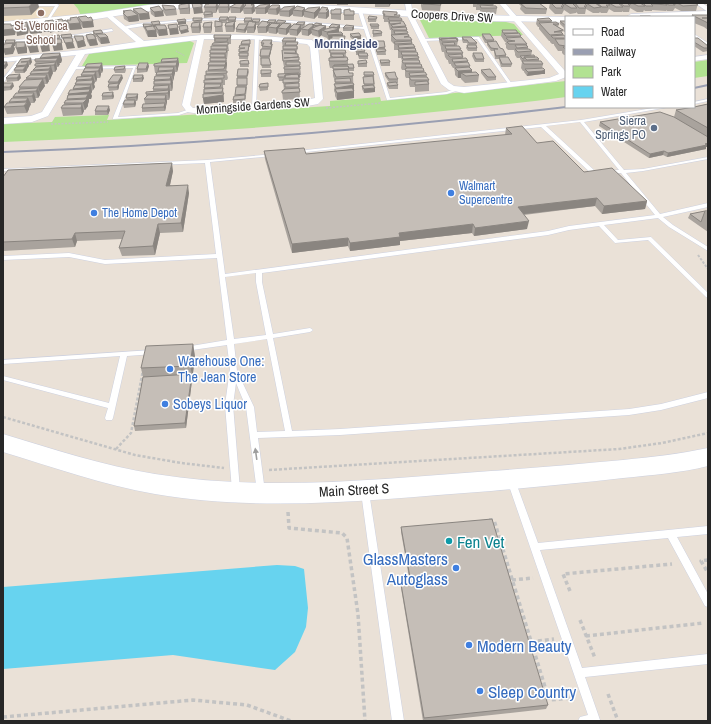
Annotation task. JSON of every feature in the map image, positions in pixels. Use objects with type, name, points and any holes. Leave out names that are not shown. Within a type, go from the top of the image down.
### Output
[{"type":"street","name":"Coopers Drive SW","points":[[3,25],[108,15],[148,8],[214,3],[305,5],[360,11],[516,19],[565,19]]},
{"type":"street","points":[[408,3],[410,14],[445,84],[452,88],[458,89],[510,84],[564,77],[502,3]]},
{"type":"street","points":[[698,3],[708,10]]},
{"type":"street","points":[[669,16],[708,14]]},
{"type":"street","points":[[108,15],[142,43]]},
{"type":"street","points":[[96,16],[121,38]]},
{"type":"street","name":"Morningside Gardens SW","points":[[3,60],[82,52],[121,38],[142,43],[201,37],[257,37],[303,41],[313,44],[319,96],[315,102],[310,103],[254,108],[201,111],[190,110],[186,105],[201,37]]},
{"type":"street","points":[[3,120],[32,119],[45,114],[82,52]]},
{"type":"street","points":[[695,59],[708,56]]},
{"type":"street","name":"Main Street S","points":[[3,443],[110,474],[156,484],[235,480],[259,481],[335,492],[562,476],[677,464],[708,457]]},
{"type":"lane","points":[[21,3],[26,5],[56,5],[48,18],[48,21]]},
{"type":"lane","points":[[360,11],[388,99],[447,93],[458,89]]},
{"type":"lane","points":[[124,28],[178,20],[214,18],[248,19],[366,28]]},
{"type":"lane","points":[[695,35],[708,45]]},
{"type":"lane","points":[[3,42],[60,37],[121,38]]},
{"type":"lane","points":[[254,108],[257,37]]},
{"type":"lane","points":[[423,40],[478,38],[510,84]]},
{"type":"lane","points":[[3,82],[22,58]]},
{"type":"lane","points":[[73,68],[135,67],[114,118],[179,114],[190,110]]},
{"type":"lane","points":[[695,103],[708,100]]},
{"type":"lane","points":[[292,153],[582,121],[661,108]]},
{"type":"lane","points":[[582,121],[660,216],[671,226],[708,249]]},
{"type":"lane","points":[[542,125],[594,173],[643,170],[708,158]]},
{"type":"lane","points":[[3,170],[207,161],[277,154]]},
{"type":"lane","points":[[207,161],[218,256],[234,369],[250,407],[259,481]]},
{"type":"lane","points":[[222,276],[548,233],[660,216],[708,205]]},
{"type":"lane","points":[[600,224],[617,242],[649,238],[708,296]]},
{"type":"lane","points":[[3,258],[69,255],[105,262],[218,256]]},
{"type":"lane","points":[[259,271],[259,282],[289,434]]},
{"type":"lane","points":[[176,350],[310,330]]},
{"type":"lane","points":[[3,362],[162,351]]},
{"type":"lane","points":[[109,418],[124,354]]},
{"type":"lane","points":[[234,369],[229,405],[235,480]]},
{"type":"lane","points":[[3,378],[112,406]]},
{"type":"lane","points":[[253,435],[340,432],[629,412],[692,400],[708,395]]},
{"type":"lane","points":[[511,480],[596,720],[584,721]]},
{"type":"lane","points":[[365,490],[398,721]]},
{"type":"lane","points":[[535,547],[708,530]]},
{"type":"lane","points":[[671,534],[705,590],[708,603]]},
{"type":"lane","points":[[579,673],[708,658]]},
{"type":"path","points":[[116,449],[130,433],[146,352]]},
{"type":"path","points":[[3,417],[116,449],[181,463],[235,480]]},
{"type":"path","points":[[259,481],[314,468],[619,449],[662,443],[708,433]]},
{"type":"path","points":[[288,512],[289,528],[342,533],[348,538],[358,614],[365,721]]},
{"type":"path","points":[[486,521],[494,520],[549,700],[573,698]]},
{"type":"path","points":[[708,560],[701,561],[708,573]]},
{"type":"path","points":[[570,591],[564,574],[672,564]]},
{"type":"path","points":[[512,580],[533,578]]},
{"type":"path","points":[[580,620],[595,658]]},
{"type":"path","points":[[586,636],[703,624]]},
{"type":"path","points":[[531,642],[554,639]]},
{"type":"path","points":[[608,694],[618,721]]},
{"type":"path","points":[[3,717],[193,700],[247,705],[291,721]]},
{"type":"shaded area","name":"St. Veronica School","points":[[3,3],[73,3],[81,16],[3,22]]},
{"type":"green space","points":[[73,3],[176,3],[81,16]]},
{"type":"green space","points":[[423,18],[506,22],[514,24],[523,35],[429,38],[420,20]]},
{"type":"green space","points":[[188,40],[194,43],[187,63],[82,66],[89,54],[97,52]]},
{"type":"green space","points":[[708,60],[708,76],[695,78],[695,62]]},
{"type":"green space","points":[[565,81],[565,97],[426,113],[214,131],[3,142],[3,124],[52,122],[55,117],[109,115],[107,120],[330,106],[330,101],[380,97],[381,101]]},
{"type":"water","points":[[277,565],[295,566],[304,569],[308,608],[306,627],[295,652],[275,670],[173,655],[3,669],[3,587]]},
{"type":"building","points":[[3,3],[32,3],[29,7],[3,8]]},
{"type":"building","points":[[189,3],[189,8],[179,9],[179,5]]},
{"type":"building","points":[[192,3],[202,4],[202,7],[193,8]]},
{"type":"building","points":[[209,3],[217,3],[216,7],[204,7]]},
{"type":"building","points":[[220,3],[229,4],[228,7],[218,7]]},
{"type":"building","points":[[237,3],[244,3],[240,8],[230,7]]},
{"type":"building","points":[[246,3],[253,3],[251,5],[254,5],[252,8],[243,8]]},
{"type":"building","points":[[422,3],[440,3],[441,5],[423,4]]},
{"type":"building","points":[[493,3],[494,4],[477,4]]},
{"type":"building","points":[[539,3],[547,9],[526,8],[521,4]]},
{"type":"building","points":[[551,3],[561,3],[564,6],[561,6],[563,8],[556,8]]},
{"type":"building","points":[[563,3],[572,3],[577,8],[571,8]]},
{"type":"building","points":[[575,3],[584,3],[587,6],[584,6],[586,8],[579,8]]},
{"type":"building","points":[[586,3],[595,3],[601,7],[594,8]]},
{"type":"building","points":[[597,3],[607,3],[610,5],[606,5],[608,7],[602,7]]},
{"type":"building","points":[[609,3],[618,3],[623,7],[616,7]]},
{"type":"building","points":[[620,3],[631,4],[628,4],[630,6],[624,6]]},
{"type":"building","points":[[632,3],[640,3],[645,6],[638,6]]},
{"type":"building","points":[[643,3],[664,3],[667,5],[651,4],[653,6],[646,6]]},
{"type":"building","points":[[665,3],[675,3],[676,4],[669,5]]},
{"type":"building","points":[[677,3],[695,3],[698,5],[683,6]]},
{"type":"building","points":[[270,4],[265,8],[255,8],[260,5]]},
{"type":"building","points":[[162,5],[174,6],[176,9],[165,10]]},
{"type":"building","points":[[272,5],[280,6],[276,9],[268,9]]},
{"type":"building","points":[[480,5],[496,6],[497,8],[481,8]]},
{"type":"building","points":[[159,6],[163,11],[154,12],[150,8]]},
{"type":"building","points":[[295,6],[289,11],[279,11],[284,7]]},
{"type":"building","points":[[297,6],[305,8],[302,11],[293,10]]},
{"type":"building","points":[[320,7],[314,13],[304,11],[308,8]]},
{"type":"building","points":[[322,7],[328,8],[326,10],[329,10],[326,13],[318,13]]},
{"type":"building","points":[[141,8],[149,13],[139,14],[133,9]]},
{"type":"building","points":[[341,9],[341,14],[331,14],[331,10]]},
{"type":"building","points":[[350,9],[350,11],[354,11],[354,15],[344,15],[344,10]]},
{"type":"building","points":[[131,10],[138,15],[127,17],[123,13],[125,12],[123,11]]},
{"type":"building","points":[[383,11],[397,12],[397,14],[394,15],[400,15],[399,17],[384,16],[385,14],[383,14]]},
{"type":"building","points":[[204,12],[212,12],[212,14],[204,15]]},
{"type":"building","points":[[692,15],[708,15],[708,23],[695,16]]},
{"type":"building","points":[[86,16],[88,18],[91,17],[93,21],[82,22],[78,17]]},
{"type":"building","points":[[369,16],[377,17],[376,19],[368,19]]},
{"type":"building","points":[[77,17],[80,23],[69,24],[67,20]]},
{"type":"building","points":[[220,17],[228,17],[226,20],[219,20]]},
{"type":"building","points":[[229,17],[236,17],[235,20],[228,20]]},
{"type":"building","points":[[193,18],[202,18],[202,20],[193,21]]},
{"type":"building","points":[[245,18],[252,18],[251,21],[244,21]]},
{"type":"building","points":[[388,18],[401,18],[402,20],[389,20]]},
{"type":"building","points":[[549,18],[552,21],[539,21],[537,19]]},
{"type":"building","points":[[62,19],[63,21],[66,20],[67,24],[57,26],[55,20]]},
{"type":"building","points":[[185,19],[186,21],[178,22],[177,20]]},
{"type":"building","points":[[253,19],[260,19],[259,22],[252,22]]},
{"type":"building","points":[[53,20],[54,25],[49,27],[42,26],[42,23],[45,23],[45,21]]},
{"type":"building","points":[[269,20],[276,20],[274,23],[267,22]]},
{"type":"building","points":[[278,20],[286,21],[284,23],[276,23]]},
{"type":"building","points":[[37,21],[37,24],[40,23],[40,27],[29,28],[29,22]]},
{"type":"building","points":[[159,21],[160,24],[153,25],[151,22]]},
{"type":"building","points":[[215,21],[222,22],[222,26],[215,27]]},
{"type":"building","points":[[235,21],[233,26],[225,26],[226,23]]},
{"type":"building","points":[[249,21],[256,22],[254,27],[246,27]]},
{"type":"building","points":[[262,21],[270,23],[266,27],[257,27]]},
{"type":"building","points":[[389,21],[403,21],[406,26],[393,27],[391,25],[401,23],[390,24]]},
{"type":"building","points":[[560,21],[565,21],[565,25]]},
{"type":"building","points":[[27,22],[27,28],[16,30],[16,25]]},
{"type":"building","points":[[200,22],[199,27],[191,27],[192,23]]},
{"type":"building","points":[[212,22],[211,27],[203,27],[204,23]]},
{"type":"building","points":[[298,22],[305,22],[303,25],[296,24]]},
{"type":"building","points":[[556,22],[559,24],[553,24],[563,30],[554,32],[561,32],[563,34],[550,35],[539,23]]},
{"type":"building","points":[[272,23],[280,24],[276,28],[268,27]]},
{"type":"building","points":[[283,23],[291,24],[286,29],[278,28]]},
{"type":"building","points":[[316,23],[322,24],[318,26],[313,25]]},
{"type":"building","points":[[4,24],[11,24],[11,26],[14,25],[13,29],[3,30]]},
{"type":"building","points":[[143,24],[151,24],[152,26],[144,27]]},
{"type":"building","points":[[177,24],[178,28],[169,29],[168,25]]},
{"type":"building","points":[[239,24],[248,24],[244,30],[236,29]]},
{"type":"building","points":[[294,24],[301,25],[297,30],[289,29]]},
{"type":"building","points":[[309,24],[314,25],[308,30],[301,29]]},
{"type":"building","points":[[332,24],[340,25],[336,28],[329,27]]},
{"type":"building","points":[[370,24],[378,24],[379,26],[371,26]]},
{"type":"building","points":[[155,25],[165,25],[167,29],[158,30]]},
{"type":"building","points":[[187,25],[188,29],[180,31],[179,26]]},
{"type":"building","points":[[319,25],[326,26],[318,31],[311,29]]},
{"type":"building","points":[[346,25],[354,26],[352,28],[343,28]]},
{"type":"building","points":[[153,26],[156,30],[147,31],[145,27]]},
{"type":"building","points":[[334,27],[339,29],[327,32],[322,30]]},
{"type":"building","points":[[406,27],[407,30],[393,30],[391,28]]},
{"type":"building","points":[[101,30],[103,33],[95,34],[93,31]]},
{"type":"building","points":[[373,30],[381,31],[382,33],[373,34]]},
{"type":"building","points":[[502,30],[516,30],[518,33],[503,33]]},
{"type":"building","points":[[394,31],[407,31],[408,33],[395,34]]},
{"type":"building","points":[[341,32],[343,34],[328,35],[327,33]]},
{"type":"building","points":[[359,33],[361,36],[353,37],[350,34]]},
{"type":"building","points":[[519,33],[521,36],[506,36],[504,34]]},
{"type":"building","points":[[71,34],[72,37],[62,38],[61,35]]},
{"type":"building","points":[[96,34],[105,34],[108,37],[100,38]]},
{"type":"building","points":[[408,34],[409,36],[404,37],[410,37],[412,40],[396,40],[391,35]]},
{"type":"building","points":[[482,34],[490,34],[494,40],[486,40]]},
{"type":"building","points":[[59,35],[60,38],[51,39],[51,36]]},
{"type":"building","points":[[86,35],[94,35],[96,39],[88,40]]},
{"type":"building","points":[[214,35],[231,35],[230,38],[214,38]]},
{"type":"building","points":[[564,35],[565,38],[553,38],[551,36]]},
{"type":"building","points":[[74,36],[83,36],[84,40],[77,42]]},
{"type":"building","points":[[332,36],[345,36],[344,42],[330,42],[330,38],[332,38]]},
{"type":"building","points":[[49,37],[50,39],[41,40],[40,38]]},
{"type":"building","points":[[462,37],[471,37],[477,43],[469,43]]},
{"type":"building","points":[[521,37],[527,44],[509,44],[507,42],[515,41],[508,40],[506,38]]},
{"type":"building","points":[[38,38],[38,41],[29,42],[29,39]]},
{"type":"building","points":[[63,38],[72,38],[73,42],[65,43]]},
{"type":"building","points":[[284,38],[296,38],[295,41],[282,41]]},
{"type":"building","points":[[456,38],[458,41],[442,41],[441,39]]},
{"type":"building","points":[[695,38],[698,38],[708,46],[708,48],[704,48],[695,43]]},
{"type":"building","points":[[52,39],[61,39],[62,43],[52,44]]},
{"type":"building","points":[[215,39],[228,39],[227,41],[215,41]]},
{"type":"building","points":[[555,39],[565,39],[565,46],[559,45]]},
{"type":"building","points":[[6,40],[15,40],[14,43],[5,43]]},
{"type":"building","points":[[40,40],[48,40],[49,44],[40,45]]},
{"type":"building","points":[[250,40],[250,44],[241,44],[242,41]]},
{"type":"building","points":[[263,40],[272,40],[270,44],[272,44],[271,47],[262,46],[264,43],[261,43]]},
{"type":"building","points":[[37,41],[37,46],[28,47],[28,42]]},
{"type":"building","points":[[375,41],[384,41],[385,47],[377,48]]},
{"type":"building","points":[[411,41],[412,43],[395,44],[394,42]]},
{"type":"building","points":[[496,41],[506,55],[496,56],[494,49],[498,49],[491,48],[487,42]]},
{"type":"building","points":[[16,42],[25,42],[25,47],[16,48]]},
{"type":"building","points":[[228,42],[228,45],[212,45],[213,43]]},
{"type":"building","points":[[286,42],[298,42],[297,45],[285,45]]},
{"type":"building","points":[[454,42],[455,45],[443,45],[442,43]]},
{"type":"building","points":[[13,43],[11,48],[3,49],[4,44]]},
{"type":"building","points":[[328,43],[345,43],[345,46],[329,46]]},
{"type":"building","points":[[413,44],[415,47],[399,48],[398,45]]},
{"type":"building","points":[[240,45],[249,45],[248,51],[239,52],[239,49],[245,48],[239,48]]},
{"type":"building","points":[[467,45],[476,45],[477,48],[468,48]]},
{"type":"building","points":[[515,45],[526,45],[528,47],[517,48]]},
{"type":"building","points":[[211,46],[227,46],[227,49],[211,49]]},
{"type":"building","points":[[283,46],[297,46],[297,49],[283,49]]},
{"type":"building","points":[[343,46],[344,49],[331,49],[330,47]]},
{"type":"building","points":[[445,46],[459,46],[461,49],[446,49]]},
{"type":"building","points":[[415,48],[416,51],[399,51],[398,49],[399,49]]},
{"type":"building","points":[[261,49],[271,49],[269,56],[260,56]]},
{"type":"building","points":[[356,49],[364,49],[365,51],[356,52]]},
{"type":"building","points":[[376,49],[385,49],[386,51],[377,52]]},
{"type":"building","points":[[515,49],[529,49],[532,51],[518,52]]},
{"type":"building","points":[[210,50],[227,50],[226,53],[210,53]]},
{"type":"building","points":[[282,50],[295,50],[296,53],[284,53],[298,54],[298,57],[284,58],[299,57],[299,60],[283,61]]},
{"type":"building","points":[[330,50],[345,50],[346,53],[330,53]]},
{"type":"building","points":[[446,50],[461,50],[463,53],[447,53]]},
{"type":"building","points":[[401,52],[417,52],[418,55],[402,55]]},
{"type":"building","points":[[60,53],[59,56],[40,58],[43,54]]},
{"type":"building","points":[[239,53],[248,53],[248,56],[239,56]]},
{"type":"building","points":[[358,53],[367,53],[368,56],[359,56]]},
{"type":"building","points":[[473,53],[482,53],[484,59],[476,59]]},
{"type":"building","points":[[210,54],[225,54],[225,57],[210,57]]},
{"type":"building","points":[[331,54],[343,54],[344,57],[333,57]]},
{"type":"building","points":[[461,54],[463,57],[450,57],[448,55]]},
{"type":"building","points":[[534,55],[535,57],[524,57],[524,59],[520,56]]},
{"type":"building","points":[[402,56],[418,56],[419,58],[403,59]]},
{"type":"building","points":[[347,57],[348,60],[346,61],[329,61],[329,58]]},
{"type":"building","points":[[499,57],[508,57],[512,64],[502,64]]},
{"type":"building","points":[[524,57],[537,57],[539,59],[527,60]]},
{"type":"building","points":[[31,58],[29,61],[21,62],[28,62],[26,65],[16,66],[21,59]]},
{"type":"building","points":[[58,58],[56,61],[35,61],[35,59]]},
{"type":"building","points":[[178,58],[177,61],[161,62],[162,59]]},
{"type":"building","points":[[210,58],[226,58],[226,61],[210,61]]},
{"type":"building","points":[[261,58],[269,58],[271,65],[261,65]]},
{"type":"building","points":[[466,58],[468,61],[453,62],[452,59]]},
{"type":"building","points":[[248,60],[249,64],[240,64],[240,61]]},
{"type":"building","points":[[366,60],[367,63],[358,64],[358,61]]},
{"type":"building","points":[[380,60],[389,60],[390,62],[381,63]]},
{"type":"building","points":[[403,60],[419,60],[420,63],[403,63]]},
{"type":"building","points":[[522,61],[541,61],[543,64],[524,64]]},
{"type":"building","points":[[56,62],[54,65],[35,66],[35,64]]},
{"type":"building","points":[[177,62],[176,66],[154,66],[154,64],[159,63]]},
{"type":"building","points":[[209,62],[226,62],[225,65],[208,65]]},
{"type":"building","points":[[286,62],[300,62],[300,65],[286,65]]},
{"type":"building","points":[[468,62],[470,66],[456,66],[454,63]]},
{"type":"building","points":[[102,63],[100,67],[85,67],[87,64]]},
{"type":"building","points":[[139,63],[148,63],[146,69],[137,69]]},
{"type":"building","points":[[353,64],[354,68],[349,68],[348,66],[334,66],[334,65]]},
{"type":"building","points":[[405,64],[421,64],[422,67],[406,67]]},
{"type":"building","points":[[26,66],[23,70],[14,70],[16,67]]},
{"type":"building","points":[[51,66],[49,69],[33,70],[36,67]]},
{"type":"building","points":[[125,66],[124,69],[114,70],[115,67]]},
{"type":"building","points":[[209,66],[225,66],[224,69],[208,70]]},
{"type":"building","points":[[300,66],[300,69],[284,69],[284,67]]},
{"type":"building","points":[[333,66],[348,66],[349,69],[333,69]]},
{"type":"building","points":[[159,67],[174,67],[173,70],[158,71]]},
{"type":"building","points":[[469,67],[472,70],[458,71],[455,68]]},
{"type":"building","points":[[85,68],[100,68],[98,71],[83,72]]},
{"type":"building","points":[[423,68],[424,71],[406,71],[405,69]]},
{"type":"building","points":[[543,68],[545,70],[528,72],[525,69]]},
{"type":"building","points":[[238,69],[248,69],[247,76],[237,76]]},
{"type":"building","points":[[348,69],[349,73],[353,73],[353,76],[336,77],[333,70]]},
{"type":"building","points":[[490,69],[496,77],[488,77],[481,70]]},
{"type":"building","points":[[50,70],[48,73],[30,74],[32,71]]},
{"type":"building","points":[[261,70],[271,70],[271,73],[261,74]]},
{"type":"building","points":[[173,71],[172,74],[156,75],[157,72]]},
{"type":"building","points":[[206,71],[227,71],[227,73],[206,74]]},
{"type":"building","points":[[83,72],[96,72],[94,75],[81,75]]},
{"type":"building","points":[[364,72],[373,72],[374,75],[364,75]]},
{"type":"building","points":[[395,72],[398,79],[389,79],[385,73]]},
{"type":"building","points":[[425,72],[427,75],[410,76],[409,73]]},
{"type":"building","points":[[476,72],[479,75],[466,76],[461,73]]},
{"type":"building","points":[[299,73],[300,77],[298,74],[278,77],[278,74]]},
{"type":"building","points":[[20,74],[17,78],[6,78],[9,75]]},
{"type":"building","points":[[298,74],[299,78],[285,78],[285,75]]},
{"type":"building","points":[[30,75],[47,75],[45,78],[26,78]]},
{"type":"building","points":[[113,75],[122,75],[118,82],[108,82]]},
{"type":"building","points":[[134,75],[143,75],[142,78],[133,79]]},
{"type":"building","points":[[205,75],[224,75],[224,78],[205,79]]},
{"type":"building","points":[[93,76],[91,79],[76,80],[77,77]]},
{"type":"building","points":[[155,76],[171,76],[170,79],[154,80]]},
{"type":"building","points":[[373,76],[374,84],[364,84],[363,77]]},
{"type":"building","points":[[409,77],[427,77],[429,80],[411,80]]},
{"type":"building","points":[[237,78],[247,78],[247,85],[237,85]]},
{"type":"building","points":[[350,78],[351,82],[335,82],[335,79]]},
{"type":"building","points":[[43,79],[38,87],[19,87],[25,80]]},
{"type":"building","points":[[222,79],[222,83],[204,83],[204,80]]},
{"type":"building","points":[[283,79],[299,79],[299,82],[283,83]]},
{"type":"building","points":[[93,80],[92,84],[75,84],[77,81]]},
{"type":"building","points":[[171,80],[171,84],[154,84],[154,81]]},
{"type":"building","points":[[427,81],[429,84],[415,85],[415,82]]},
{"type":"building","points":[[396,82],[398,85],[389,86],[387,83]]},
{"type":"building","points":[[3,83],[13,83],[10,87],[3,87]]},
{"type":"building","points":[[119,83],[117,87],[108,87],[109,84]]},
{"type":"building","points":[[268,83],[268,87],[259,87],[260,84]]},
{"type":"building","points":[[299,83],[299,87],[285,87],[285,84]]},
{"type":"building","points":[[353,83],[354,85],[336,88],[334,84]]},
{"type":"building","points":[[205,84],[221,84],[220,87],[204,88]]},
{"type":"building","points":[[75,85],[91,85],[90,87],[73,89]]},
{"type":"building","points":[[169,85],[168,89],[153,89],[154,86]]},
{"type":"building","points":[[373,85],[375,88],[364,89],[362,86]]},
{"type":"building","points":[[236,87],[246,87],[245,94],[235,95]]},
{"type":"building","points":[[38,88],[36,91],[18,92],[20,89]]},
{"type":"building","points":[[223,88],[222,92],[204,93],[204,89]]},
{"type":"building","points":[[299,88],[300,92],[282,93],[284,89]]},
{"type":"building","points":[[352,88],[354,91],[337,93],[335,89]]},
{"type":"building","points":[[90,89],[89,92],[68,94],[70,90]]},
{"type":"building","points":[[169,90],[168,93],[146,94],[146,92]]},
{"type":"building","points":[[113,92],[112,96],[102,96],[103,93]]},
{"type":"building","points":[[16,93],[34,93],[32,96],[13,97]]},
{"type":"building","points":[[224,93],[223,95],[203,98],[203,94]]},
{"type":"building","points":[[88,94],[86,98],[67,99],[68,95]]},
{"type":"building","points":[[127,94],[138,94],[136,97],[126,98]]},
{"type":"building","points":[[148,95],[166,95],[165,99],[144,99]]},
{"type":"building","points":[[245,95],[245,99],[233,100],[234,96]]},
{"type":"building","points":[[12,98],[28,98],[26,101],[9,102]]},
{"type":"building","points":[[87,99],[83,103],[64,103],[66,100]]},
{"type":"building","points":[[125,100],[135,100],[134,104],[123,104]]},
{"type":"building","points":[[27,102],[24,106],[4,107],[7,103]]},
{"type":"building","points":[[165,103],[164,107],[142,108],[143,104]]},
{"type":"building","points":[[82,104],[81,108],[61,108],[63,105]]},
{"type":"building","points":[[708,104],[708,128],[676,110]]},
{"type":"building","points":[[97,106],[109,106],[107,111],[95,111]]},
{"type":"building","points":[[660,112],[674,117],[708,137],[708,143],[705,144],[707,145],[668,153],[664,151],[650,154],[600,122]]},
{"type":"building","name":"Walmart Supercentre","points":[[522,126],[537,143],[553,141],[584,172],[612,168],[647,201],[604,206],[597,198],[518,207],[529,221],[475,228],[473,224],[399,233],[400,237],[350,243],[348,238],[292,244],[264,151],[304,148],[306,154],[512,134],[506,128]]},
{"type":"building","name":"The Home Depot","points":[[172,163],[166,186],[188,185],[181,223],[158,224],[153,246],[119,248],[125,231],[75,233],[72,239],[3,242],[3,177],[8,170]]},
{"type":"building","points":[[705,211],[701,222],[690,214]]},
{"type":"building","points":[[193,344],[190,366],[141,368],[146,346]]},
{"type":"building","name":"Sobeys Liquor","points":[[192,374],[185,423],[134,426],[143,377]]},
{"type":"building","points":[[492,519],[548,705],[424,718],[401,584],[411,583],[401,527]]},
{"type":"railway","points":[[695,88],[708,85]]},
{"type":"railway","points":[[3,152],[144,145],[285,135],[565,107]]},
{"type":"place","name":"St. Veronica School","points":[[41,13]]},
{"type":"place","name":"Sierra Springs PO","points":[[654,128]]},
{"type":"place","name":"Walmart Supercentre","points":[[451,193]]},
{"type":"place","name":"The Home Depot","points":[[94,213]]},
{"type":"place","name":"Warehouse One: The Jean Store","points":[[170,369]]},
{"type":"place","name":"Sobeys Liquor","points":[[165,404]]},
{"type":"place","name":"Fen Vet","points":[[449,541]]},
{"type":"place","name":"GlassMasters Autoglass","points":[[456,568]]},
{"type":"place","name":"Modern Beauty","points":[[469,645]]},
{"type":"place","name":"Sleep Country","points":[[480,691]]},
{"type":"district","name":"Morningside","points":[[346,43]]}]
